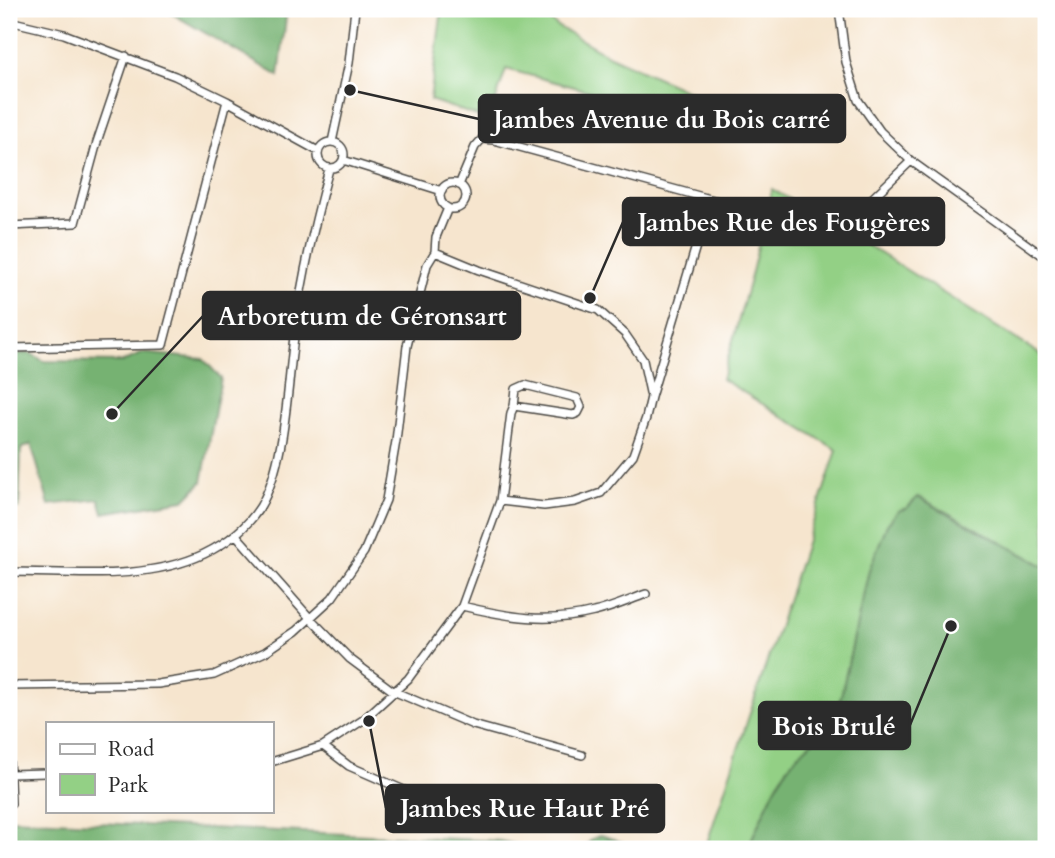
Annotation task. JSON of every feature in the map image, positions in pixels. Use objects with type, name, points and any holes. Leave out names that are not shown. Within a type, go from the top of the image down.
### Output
[{"type":"street","points":[[332,142],[349,63],[355,9]]},
{"type":"street","points":[[839,9],[846,62],[858,100],[880,131],[911,161],[1046,258]]},
{"type":"street","points":[[9,21],[64,34],[126,56],[227,101],[318,151]]},
{"type":"street","points":[[9,226],[75,223],[97,142],[126,56]]},
{"type":"street","points":[[9,348],[163,345],[227,101]]},
{"type":"street","points":[[459,185],[475,147],[482,139],[494,140],[766,212]]},
{"type":"street","points":[[326,142],[332,142],[340,145],[344,152],[343,160],[335,168],[329,169],[322,166],[318,151],[326,142]]},
{"type":"street","points":[[343,160],[442,191]]},
{"type":"street","points":[[861,209],[911,161]]},
{"type":"street","points":[[9,572],[139,571],[202,555],[237,536],[260,507],[276,467],[295,326],[329,169]]},
{"type":"street","points":[[450,184],[459,185],[466,192],[465,202],[457,209],[447,208],[441,200],[442,191],[450,184]]},
{"type":"street","points":[[500,501],[544,506],[575,502],[601,493],[634,455],[710,198]]},
{"type":"street","points":[[9,686],[158,684],[214,675],[265,652],[296,631],[332,598],[365,552],[386,500],[407,346],[427,265],[435,252],[436,237],[447,208]]},
{"type":"street","points":[[435,252],[479,270],[598,310],[625,334],[643,360],[651,397]]},
{"type":"street","points":[[643,360],[662,360]]},
{"type":"street","points":[[273,760],[323,746],[363,720],[408,679],[463,606],[500,501],[516,388],[525,385],[577,398],[581,407],[578,413],[573,415],[514,406]]},
{"type":"street","points":[[237,536],[350,659],[393,691],[473,725],[582,755]]},
{"type":"street","points":[[463,606],[507,617],[550,619],[594,612],[646,594]]},
{"type":"street","points":[[323,746],[349,766],[413,794]]},
{"type":"street","points":[[9,758],[9,805]]},
{"type":"street","points":[[9,774],[46,773]]},
{"type":"green space","points":[[164,9],[287,9],[279,76]]},
{"type":"green space","points":[[442,9],[536,9],[557,26],[610,56],[759,123],[757,129],[746,124],[733,134],[623,100],[506,69],[489,120],[430,100]]},
{"type":"green space","points":[[772,189],[864,243],[1046,358],[1046,567],[919,497],[907,508],[898,511],[887,525],[869,570],[836,719],[788,767],[747,849],[705,849],[837,450],[722,379]]},
{"type":"green space","points":[[30,353],[44,361],[123,362],[143,353],[203,359],[221,378],[202,482],[184,500],[103,513],[99,499],[49,505],[31,444],[21,449],[19,508],[9,511],[9,354]]},
{"type":"green space","points":[[918,497],[1046,567],[1046,849],[747,849],[788,767],[836,719],[869,570],[887,525],[898,511],[907,508]]},
{"type":"green space","points":[[9,819],[501,841],[533,849],[9,849]]},
{"type":"green space","points":[[601,835],[630,845],[695,849],[583,849],[592,839]]},
{"type":"place","name":"Jambes Avenue du Bois carré","points":[[350,90]]},
{"type":"place","name":"Jambes Rue des Fougères","points":[[590,298]]},
{"type":"place","name":"Arboretum de Géronsart","points":[[112,414]]},
{"type":"place","name":"Bois Brulé","points":[[951,626]]},
{"type":"place","name":"Jambes Rue Haut Pré","points":[[369,721]]}]
